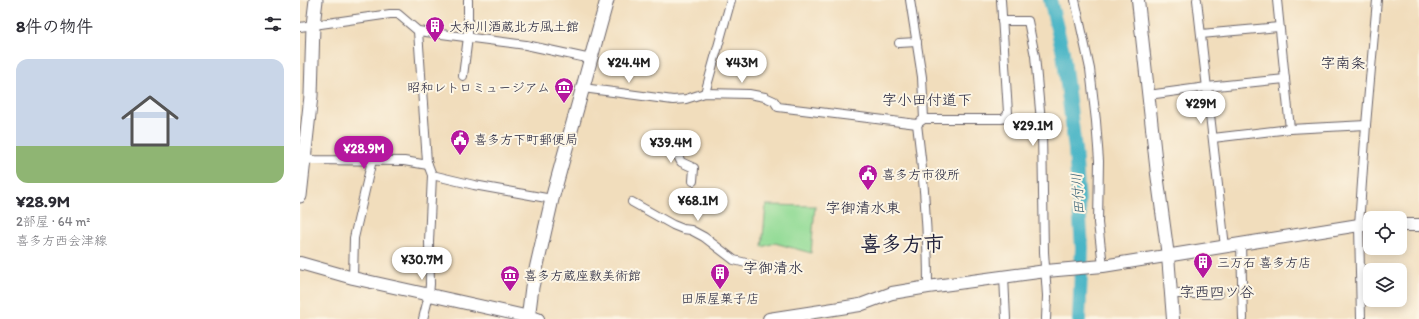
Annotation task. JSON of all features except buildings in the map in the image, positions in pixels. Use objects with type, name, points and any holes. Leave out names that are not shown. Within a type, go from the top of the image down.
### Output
[{"type":"main road","points":[[300,196],[302,158],[311,96],[313,25],[316,0]]},
{"type":"main road","points":[[532,318],[532,287],[552,199],[607,0]]},
{"type":"street","points":[[463,76],[468,37],[468,0]]},
{"type":"street","points":[[705,93],[730,0]]},
{"type":"street","points":[[910,0],[922,77],[920,122],[928,257],[928,287]]},
{"type":"street","points":[[583,88],[672,100],[686,99],[705,93],[749,94],[766,97],[774,101],[778,107],[920,122],[1002,119],[1006,117],[1008,113],[1001,0]]},
{"type":"street","points":[[1075,0],[1090,69],[1096,121],[1099,266]]},
{"type":"street","points":[[1138,0],[1148,96],[1168,256],[1173,319]]},
{"type":"street","points":[[1197,0],[1226,247]]},
{"type":"street","points":[[1276,0],[1290,129]]},
{"type":"street","points":[[1364,211],[1366,125],[1377,0]]},
{"type":"street","points":[[300,27],[398,14],[418,31],[526,46],[591,59]]},
{"type":"street","points":[[1002,21],[1028,21],[1035,56],[1042,132],[1046,319]]},
{"type":"street","points":[[1201,34],[1279,26]]},
{"type":"street","points":[[418,31],[428,164],[432,175],[429,242],[429,295],[423,319]]},
{"type":"street","points":[[899,43],[916,42]]},
{"type":"street","points":[[1148,96],[1207,87],[1285,79]]},
{"type":"street","points":[[1213,138],[1290,129],[1366,125]]},
{"type":"street","points":[[656,143],[676,152],[681,162],[694,168],[693,181]]},
{"type":"street","points":[[302,158],[313,160],[404,161],[428,164]]},
{"type":"street","points":[[353,278],[354,238],[372,160]]},
{"type":"street","points":[[432,175],[474,185],[552,199]]},
{"type":"street","points":[[632,202],[673,225],[682,229],[691,230],[704,237],[734,260],[754,264]]},
{"type":"street","points":[[769,319],[819,315],[860,305],[892,294],[928,287],[1004,276],[1099,266],[1363,225]]},
{"type":"street","points":[[1407,225],[1419,225]]},
{"type":"street","points":[[1241,244],[1243,319]]},
{"type":"street","points":[[1361,319],[1363,255]]},
{"type":"street","points":[[300,263],[353,278],[532,318]]},
{"type":"street","points":[[1004,276],[1006,319]]},
{"type":"street","points":[[1170,294],[1219,294]]},
{"type":"green space","points":[[766,205],[815,206],[811,253],[775,243],[762,247]]},
{"type":"waterway","name":"田付川","points":[[1050,0],[1063,52],[1075,149],[1082,248],[1079,319]]},
{"type":"place","name":"大和川酒蔵北方風土館","points":[[435,43]]},
{"type":"place","name":"昭和レトロミュージアム","points":[[564,104]]},
{"type":"place","name":"喜多方下町郵便局","points":[[460,156]]},
{"type":"place","name":"喜多方市役所","points":[[868,191]]},
{"type":"place","name":"三万石 喜多方店","points":[[1203,279]]},
{"type":"place","name":"田原屋菓子店","points":[[720,290]]},
{"type":"place","name":"喜多方蔵座敷美術館","points":[[510,292]]},
{"type":"district","name":"字南条","points":[[1343,63]]},
{"type":"district","name":"字小田付道下","points":[[927,100]]},
{"type":"district","name":"字御清水東","points":[[863,208]]},
{"type":"district","name":"喜多方市","points":[[902,243]]},
{"type":"district","name":"字御清水","points":[[773,268]]},
{"type":"district","name":"字西四ツ谷","points":[[1217,292]]}]
